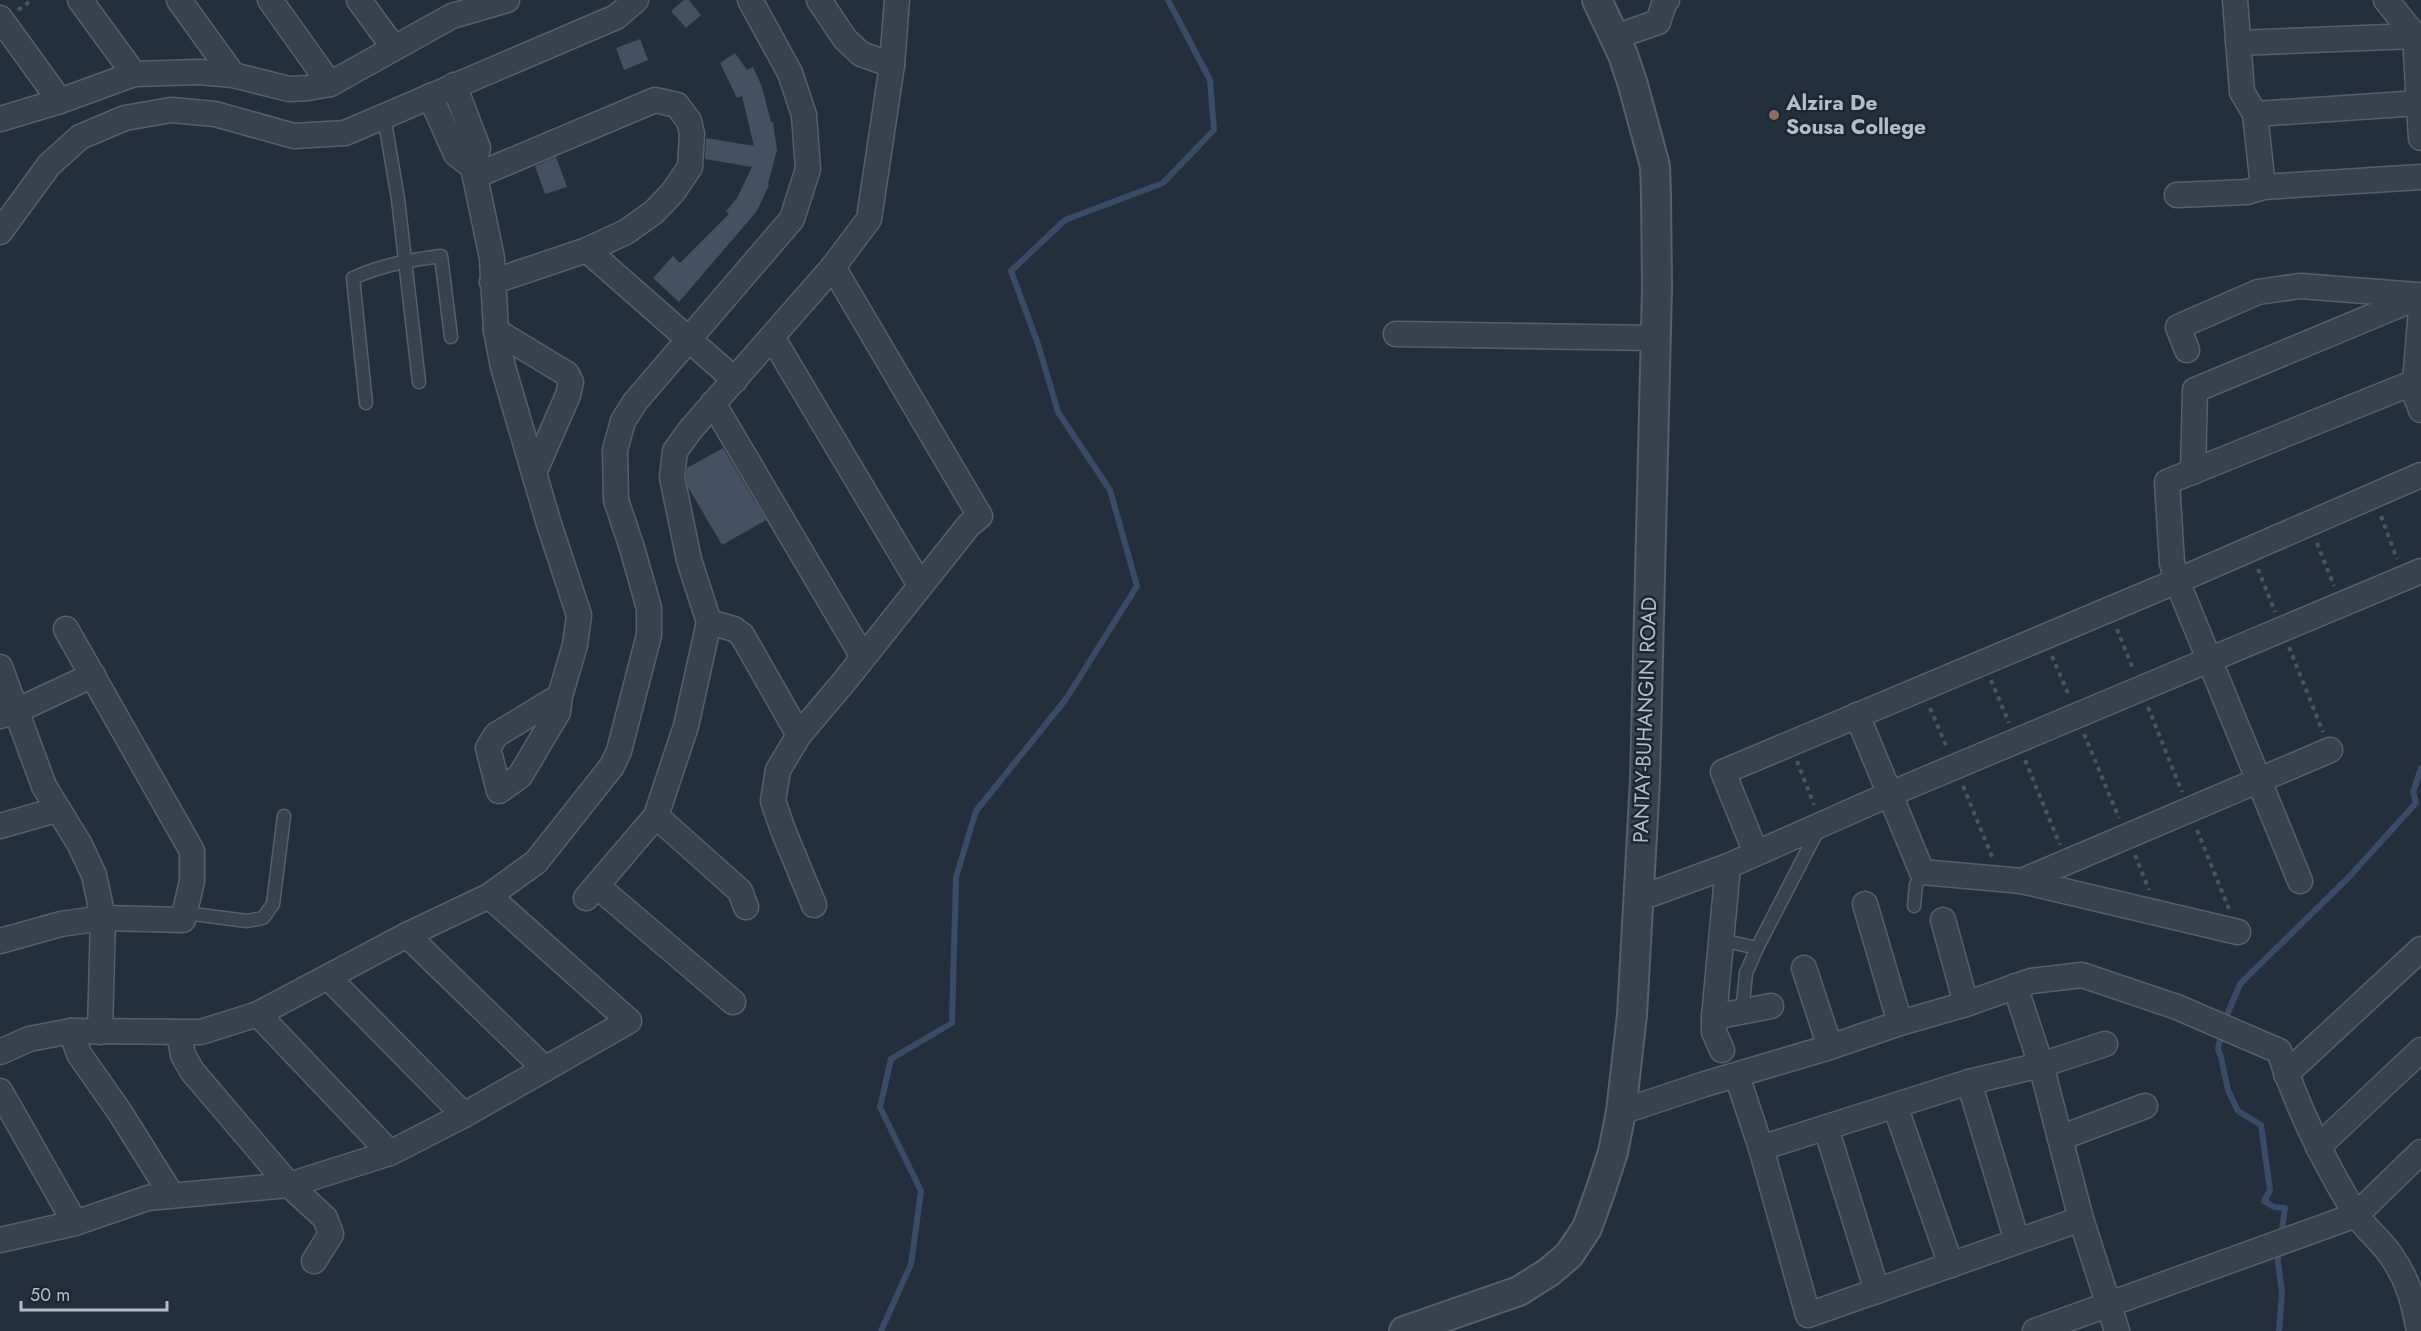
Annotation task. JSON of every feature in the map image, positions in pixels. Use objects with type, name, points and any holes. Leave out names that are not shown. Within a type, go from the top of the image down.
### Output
[{"type":"street","points":[[80,0],[134,74]]},
{"type":"street","points":[[179,0],[233,75]]},
{"type":"street","points":[[270,0],[330,84]]},
{"type":"street","points":[[360,0],[394,48]]},
{"type":"street","points":[[0,119],[60,101],[134,74],[199,72],[233,75],[289,89],[330,84],[394,48],[446,8],[507,0]]},
{"type":"street","points":[[0,232],[49,165],[80,137],[125,118],[171,110],[215,114],[294,136],[345,133],[616,17],[636,0]]},
{"type":"street","points":[[0,1053],[29,1040],[71,1031],[201,1032],[258,1014],[407,934],[489,896],[536,862],[612,766],[619,752],[649,635],[649,608],[633,548],[616,500],[615,450],[624,421],[635,402],[688,338],[792,219],[808,169],[804,115],[794,84],[750,0]]},
{"type":"street","points":[[819,0],[845,39],[861,54],[892,65]]},
{"type":"street","points":[[733,1002],[592,892],[656,816],[686,726],[709,622],[689,560],[672,477],[675,451],[833,267],[869,219],[892,65],[897,0]]},
{"type":"street","name":"PANTAY-BUHANGIN ROAD","points":[[1404,1331],[1519,1291],[1549,1272],[1569,1255],[1587,1228],[1613,1152],[1621,1112],[1632,1015],[1645,780],[1656,338],[1654,166],[1633,85],[1598,0]]},
{"type":"street","points":[[1615,37],[1658,22],[1667,0]]},
{"type":"street","points":[[2235,0],[2242,92],[2255,114],[2263,187]]},
{"type":"street","points":[[2255,114],[2420,119],[2417,46],[2386,0]]},
{"type":"street","points":[[0,18],[60,101]]},
{"type":"street","points":[[2238,43],[2417,46]]},
{"type":"street","points":[[454,85],[478,148],[474,172],[492,258],[496,331],[503,368],[549,524],[579,615],[575,645],[560,696]]},
{"type":"street","points":[[430,96],[456,154],[474,172]]},
{"type":"street","points":[[474,172],[655,100],[677,105],[689,121],[692,134],[690,167],[673,192],[654,213],[626,232],[586,250],[492,282]]},
{"type":"street","points":[[2177,195],[2247,192],[2263,187],[2421,177]]},
{"type":"street","points":[[586,250],[735,380]]},
{"type":"street","points":[[814,905],[773,801],[778,770],[799,735],[969,525],[980,516],[833,267]]},
{"type":"street","points":[[2187,350],[2178,327],[2258,292],[2300,286],[2421,296]]},
{"type":"street","points":[[2193,472],[2195,390],[2421,296]]},
{"type":"street","points":[[2421,310],[2415,382],[2415,394],[2421,410]]},
{"type":"street","points":[[496,331],[567,374],[571,382],[568,395],[534,473]]},
{"type":"street","points":[[1396,334],[1656,338]]},
{"type":"street","points":[[772,337],[920,585]]},
{"type":"street","points":[[2300,881],[2177,581],[2172,563],[2167,482],[2415,382]]},
{"type":"street","points":[[713,404],[864,657]]},
{"type":"street","points":[[1756,853],[1723,772],[2177,581],[2421,475]]},
{"type":"street","points":[[1638,899],[1728,866],[1890,794],[2413,575]]},
{"type":"street","points":[[709,622],[734,629],[742,635],[799,735]]},
{"type":"street","points":[[0,941],[61,924],[103,918],[183,920],[192,881],[192,851],[66,629]]},
{"type":"street","points":[[0,667],[8,714],[56,810],[80,845],[94,875],[103,918],[100,1032]]},
{"type":"street","points":[[8,714],[93,675]]},
{"type":"street","points":[[1857,715],[1922,872],[2022,881],[2238,933]]},
{"type":"street","points":[[2022,881],[2330,750]]},
{"type":"street","points":[[0,826],[56,810]]},
{"type":"street","points":[[656,816],[740,891],[746,907]]},
{"type":"street","points":[[1722,1050],[1714,1032],[1714,1017],[1728,866]]},
{"type":"street","points":[[0,1240],[75,1223],[148,1198],[171,1194],[289,1185],[390,1153],[464,1115],[629,1021],[489,896]]},
{"type":"street","points":[[1865,904],[1900,1023]]},
{"type":"street","points":[[1943,920],[1966,1004]]},
{"type":"street","points":[[407,934],[545,1069]]},
{"type":"street","points":[[2286,1074],[2421,949]]},
{"type":"street","points":[[1804,968],[1830,1047]]},
{"type":"street","points":[[1621,1112],[1966,1004],[2031,981],[2082,975],[2177,1007],[2278,1051],[2318,1147],[2356,1215],[2390,1254],[2411,1291],[2419,1331]]},
{"type":"street","points":[[328,978],[464,1115]]},
{"type":"street","points":[[2015,986],[2041,1065],[2081,1219],[2117,1331]]},
{"type":"street","points":[[1714,1017],[1771,1006]]},
{"type":"street","points":[[258,1014],[390,1153]]},
{"type":"street","points":[[71,1031],[79,1054],[119,1111],[171,1194]]},
{"type":"street","points":[[179,1033],[183,1055],[192,1071],[289,1185],[325,1218],[331,1233],[314,1261]]},
{"type":"street","points":[[1761,1148],[1969,1082],[2041,1065],[2105,1044]]},
{"type":"street","points":[[2318,1147],[2421,1050]]},
{"type":"street","points":[[1737,1076],[1761,1148],[1808,1315],[2081,1219]]},
{"type":"street","points":[[1969,1082],[2017,1241]]},
{"type":"street","points":[[0,1091],[75,1223]]},
{"type":"street","points":[[1895,1106],[1951,1265]]},
{"type":"street","points":[[2060,1138],[2145,1106]]},
{"type":"street","points":[[1826,1128],[1877,1291]]},
{"type":"street","points":[[2039,1330],[2356,1215],[2417,1165]]},
{"type":"lane","points":[[384,116],[398,199],[419,382]]},
{"type":"lane","points":[[366,403],[353,278],[374,268],[404,260],[441,256],[451,336]]},
{"type":"lane","points":[[185,913],[247,921],[263,918],[273,904],[284,816]]},
{"type":"lane","points":[[1742,1013],[1746,973],[1821,825]]},
{"type":"lane","points":[[1914,906],[1916,885],[1922,872]]},
{"type":"lane","points":[[1721,940],[1757,948]]},
{"type":"path","points":[[2374,495],[2413,575]]},
{"type":"path","points":[[2310,523],[2341,605]]},
{"type":"path","points":[[2109,609],[2238,933]]},
{"type":"path","points":[[2043,636],[2158,913]]},
{"type":"path","points":[[1790,744],[1821,825]]},
{"type":"building","points":[[684,0],[689,0],[701,15],[686,28],[671,11]]},
{"type":"building","points":[[640,39],[648,60],[624,70],[616,48]]},
{"type":"building","points":[[735,53],[747,70],[753,67],[762,87],[771,122],[773,122],[777,150],[769,185],[757,211],[679,302],[653,278],[673,256],[680,263],[729,214],[726,211],[737,198],[752,167],[705,159],[706,138],[754,146],[742,96],[737,98],[720,63]]},
{"type":"building","points":[[556,157],[567,187],[545,194],[535,166]]},
{"type":"building","points":[[723,448],[766,520],[722,545],[688,487],[686,476],[687,468]]},
{"type":"waterway","points":[[881,1331],[911,1264],[921,1191],[880,1107],[891,1059],[952,1023],[956,877],[976,811],[1066,699],[1137,586],[1110,490],[1058,412],[1038,344],[1011,271],[1065,220],[1163,183],[1214,130],[1210,80],[1168,0]]},
{"type":"waterway","points":[[2224,1022],[2240,984],[2348,878],[2416,803],[2413,792],[2421,768]]},
{"type":"waterway","points":[[2222,1032],[2218,1049],[2228,1090],[2238,1111],[2261,1125],[2270,1190],[2264,1201],[2274,1207],[2285,1208],[2281,1235]]},
{"type":"waterway","points":[[2279,1248],[2278,1262],[2282,1293],[2279,1331]]},
{"type":"place","name":"Alzira De Sousa College","points":[[1774,115]]}]
